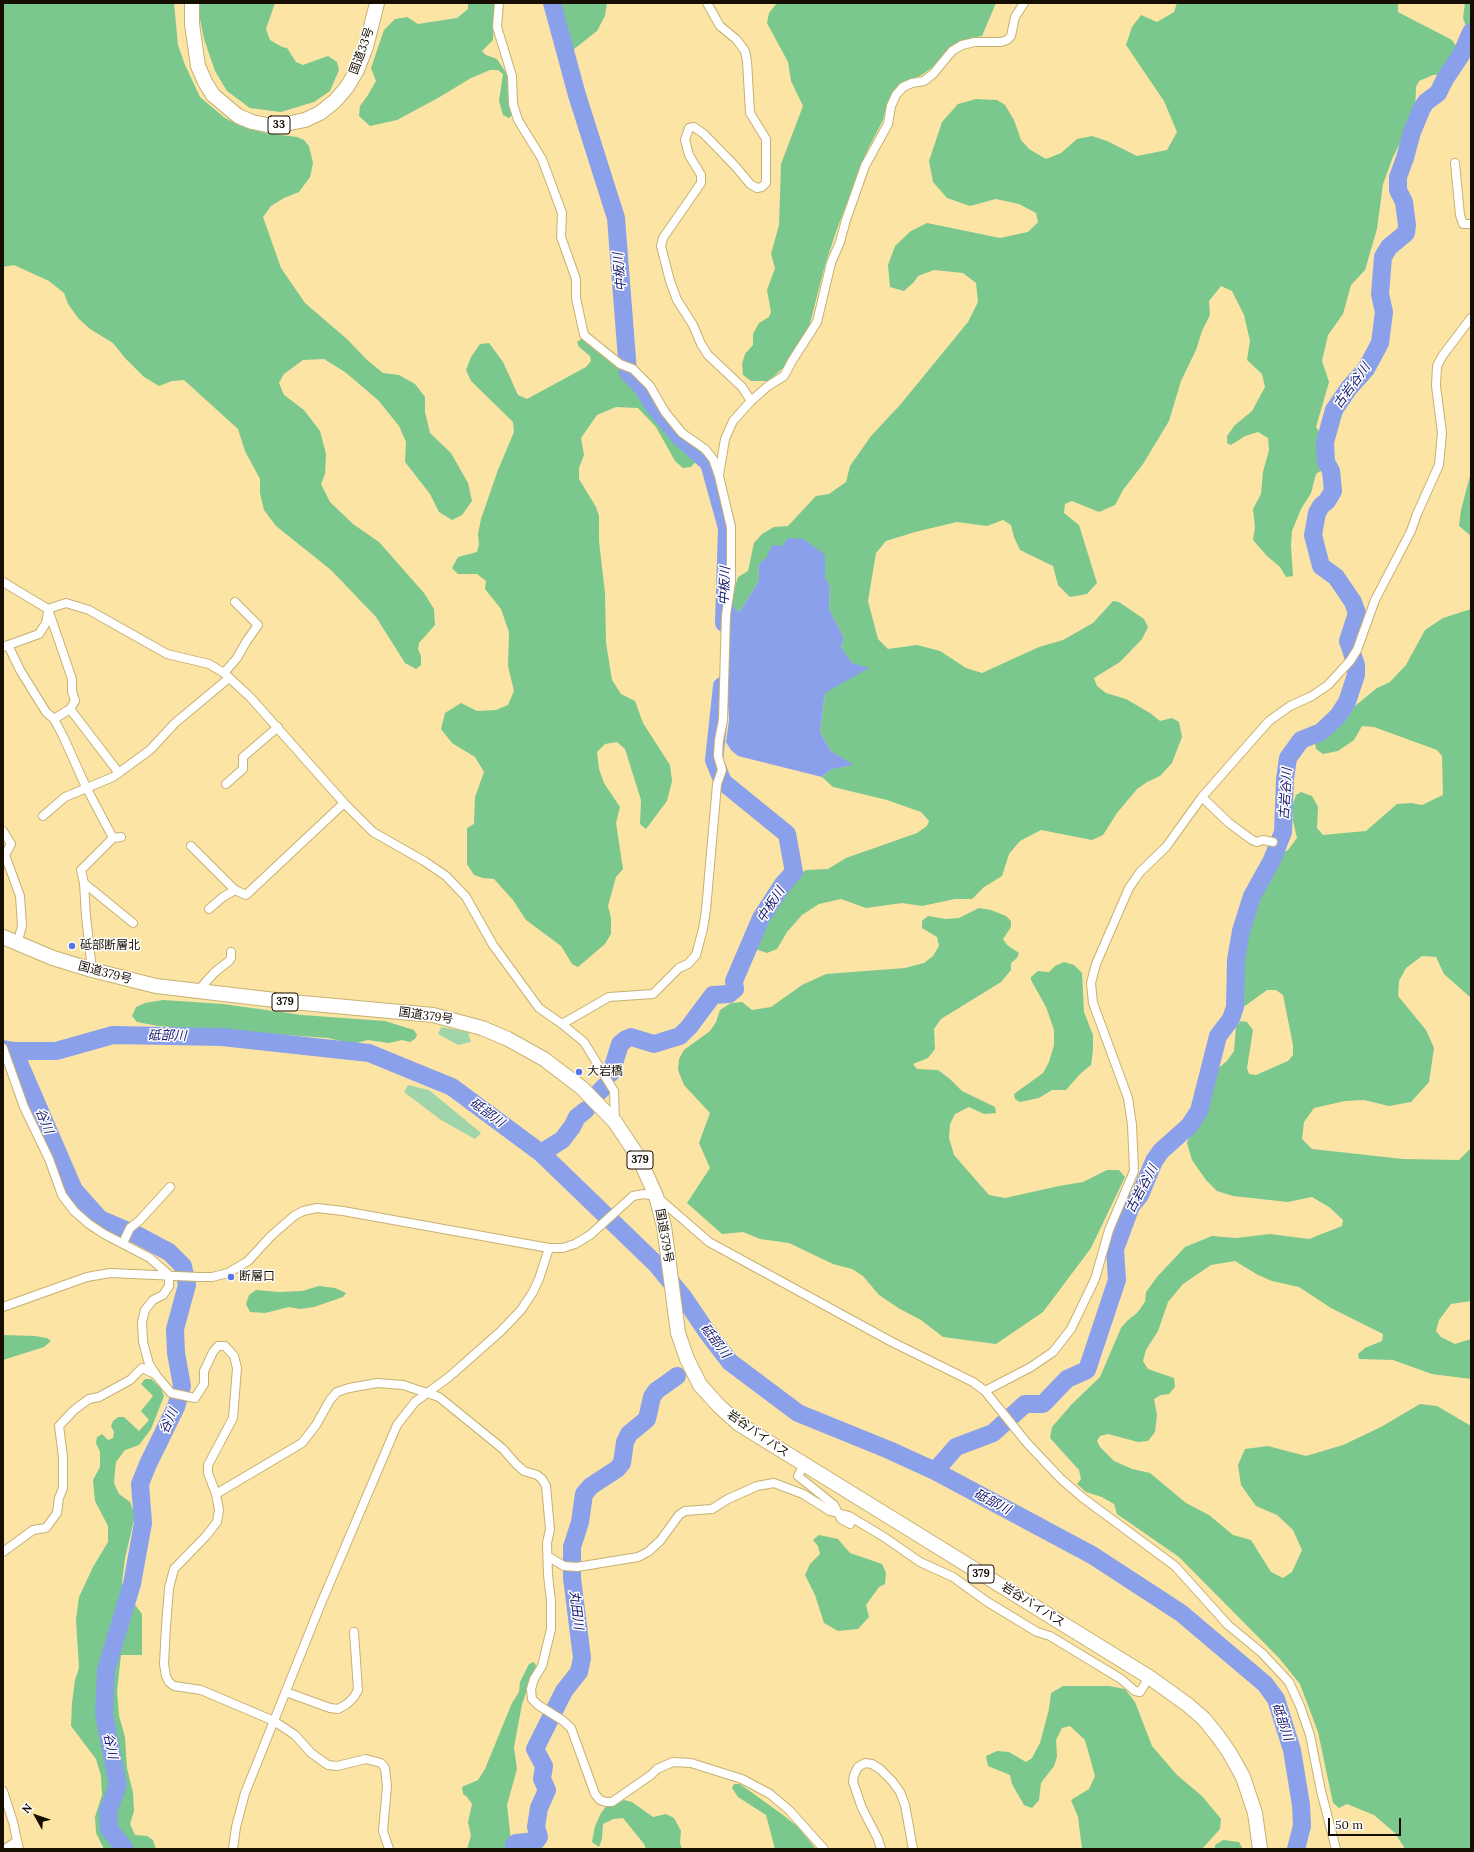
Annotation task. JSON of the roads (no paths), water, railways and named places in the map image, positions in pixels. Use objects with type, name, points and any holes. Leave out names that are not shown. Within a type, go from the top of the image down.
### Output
[{"type":"highway","name":"国道33号","points":[[192,3],[192,24],[198,66],[213,95],[238,116],[252,122],[267,125],[280,125],[305,120],[320,113],[335,101],[347,87],[358,70],[366,47],[377,3]]},
{"type":"highway","name":"国道379号","points":[[3,937],[53,958],[92,970],[156,986],[201,992],[433,1015],[482,1028],[508,1039],[544,1059],[582,1088],[615,1122],[639,1158],[656,1196],[664,1226],[676,1319]]},
{"type":"highway","name":"岩谷バイパス","points":[[676,1319],[678,1333],[687,1359],[700,1386],[739,1424],[1170,1690],[1204,1719],[1229,1752],[1243,1776],[1255,1813],[1260,1849]]},
{"type":"street","points":[[499,3],[497,27],[512,76],[513,104],[518,120],[542,159],[562,213],[562,237],[576,279],[576,298],[584,335],[620,364],[634,369],[650,386],[666,412],[682,433],[705,449],[713,459],[719,476],[723,499],[731,527],[731,582],[726,615],[723,720],[719,740],[718,756],[722,770],[717,784],[706,910],[700,944],[696,955],[688,964],[679,968],[653,994],[609,997],[562,1024]]},
{"type":"street","points":[[708,3],[720,26],[736,39],[745,51],[750,113],[766,139],[766,183],[762,187],[757,188],[750,184],[736,167],[704,134],[694,127],[689,128],[685,140],[689,155],[702,175],[701,183],[663,238],[661,246],[670,281],[677,300],[693,325],[701,344],[708,355],[742,387],[751,401]]},
{"type":"street","points":[[719,476],[728,429],[733,421],[751,401],[768,386],[784,376],[817,322],[831,263],[840,242],[865,166],[888,124],[891,106],[896,96],[902,88],[912,83],[924,81],[952,51],[962,45],[975,42],[1001,42],[1007,40],[1012,36],[1015,17],[1024,3]]},
{"type":"street","points":[[1455,163],[1460,215],[1463,224],[1471,224]]},
{"type":"street","points":[[985,1391],[1031,1367],[1053,1352],[1071,1329],[1095,1279],[1109,1230],[1134,1171],[1132,1125],[1128,1098],[1093,1003],[1091,982],[1096,964],[1129,888],[1140,872],[1166,846],[1202,797],[1269,721],[1290,706],[1312,696],[1328,685],[1350,661],[1357,650],[1375,600],[1412,531],[1417,514],[1439,465],[1442,433],[1436,386],[1437,366],[1443,355],[1471,318]]},
{"type":"street","points":[[3,582],[48,609],[72,678],[72,691],[75,701],[70,709],[54,719]]},
{"type":"street","points":[[43,816],[65,796],[113,777],[150,750],[175,723],[227,675],[246,642],[258,625],[235,602]]},
{"type":"street","points":[[48,609],[66,604],[89,610],[167,654],[209,664],[227,675],[278,727],[344,803],[373,832],[424,861],[446,876],[466,897],[493,945],[539,1008],[584,1042],[614,1091],[615,1122]]},
{"type":"street","points":[[48,609],[46,623],[38,634],[6,646],[42,706],[54,719],[86,787],[117,838],[81,870],[84,883],[92,970]]},
{"type":"street","points":[[70,709],[119,772]]},
{"type":"street","points":[[226,784],[243,769],[243,757],[278,727]]},
{"type":"street","points":[[1202,797],[1229,823],[1252,840],[1257,842],[1263,840],[1273,842]]},
{"type":"street","points":[[191,846],[235,890],[246,895],[344,803]]},
{"type":"street","points":[[3,831],[11,844],[5,855],[20,896],[22,926],[17,944]]},
{"type":"street","points":[[84,883],[133,923]]},
{"type":"street","points":[[209,909],[223,897],[235,890]]},
{"type":"street","points":[[201,992],[204,985],[215,972],[229,961],[231,958],[231,952]]},
{"type":"street","points":[[3,1048],[24,1107],[49,1159],[62,1195],[74,1211],[89,1224],[124,1242],[150,1258],[173,1276]]},
{"type":"street","points":[[124,1242],[130,1228],[139,1221],[170,1187]]},
{"type":"street","points":[[3,1307],[74,1282],[102,1274],[124,1273],[199,1277],[221,1276],[238,1268],[294,1216],[303,1211],[317,1208],[343,1211],[549,1248],[563,1248],[575,1244],[590,1235],[633,1196],[643,1194],[656,1196],[709,1242],[892,1342],[973,1382],[985,1391],[1011,1424],[1061,1479],[1077,1494],[1175,1566],[1228,1625],[1262,1653],[1289,1682],[1300,1706],[1310,1735],[1321,1791],[1336,1849]]},
{"type":"street","points":[[233,1849],[236,1827],[245,1793],[320,1606],[397,1425],[414,1402],[450,1377],[501,1330],[520,1310],[539,1279],[549,1248]]},
{"type":"street","points":[[173,1276],[169,1286],[163,1294],[153,1300],[145,1310],[142,1322],[143,1342],[149,1364],[156,1375],[171,1393],[194,1398],[201,1391],[204,1384],[204,1371],[212,1352],[218,1346],[225,1346],[234,1356],[237,1368],[235,1409],[230,1425],[208,1465],[208,1473],[216,1494],[219,1510],[217,1522],[206,1536],[174,1569],[169,1588],[164,1664],[166,1676],[169,1682],[174,1686],[200,1690],[274,1721],[295,1735],[311,1754],[328,1766],[337,1766],[366,1759],[381,1763],[385,1768],[387,1786],[383,1832],[389,1849]]},
{"type":"street","points":[[3,1552],[33,1530],[46,1528],[57,1513],[59,1498],[63,1488],[63,1457],[59,1426],[74,1410],[89,1399],[99,1397],[130,1380],[142,1368],[156,1375]]},
{"type":"street","points":[[216,1494],[302,1443],[316,1426],[330,1400],[337,1392],[377,1383],[403,1384],[439,1397],[498,1444],[524,1471],[542,1479],[546,1486],[548,1503],[548,1575],[551,1601],[551,1629],[542,1666],[531,1689],[532,1699],[571,1728],[595,1794],[600,1800],[612,1802],[663,1766],[673,1762],[691,1763],[742,1779],[770,1794],[789,1810],[824,1849]]},
{"type":"street","points":[[804,1464],[798,1476],[834,1505],[841,1519],[850,1524]]},
{"type":"street","points":[[549,1557],[564,1566],[577,1568],[638,1557],[648,1552],[660,1541],[679,1515],[685,1511],[712,1509],[728,1499],[756,1486],[774,1483],[803,1494],[830,1511],[849,1516],[884,1537],[920,1562],[953,1577],[986,1601],[1037,1632],[1050,1636],[1121,1678],[1135,1691],[1140,1692],[1149,1677]]},
{"type":"street","points":[[286,1692],[330,1708],[338,1708],[346,1704],[354,1697],[358,1690],[354,1632]]},
{"type":"street","points":[[881,1849],[878,1839],[862,1808],[853,1782],[854,1775],[858,1767],[865,1763],[872,1764],[880,1769],[900,1792],[905,1806],[913,1849]]},
{"type":"street","points":[[3,1791],[13,1822],[18,1845],[5,1849]]},
{"type":"water","points":[[788,538],[804,539],[825,555],[825,577],[830,586],[829,609],[844,638],[841,647],[852,663],[869,668],[825,693],[820,732],[831,751],[854,765],[832,769],[822,777],[738,756],[731,750],[726,742],[729,720],[727,669],[728,622],[732,606],[740,612],[759,580],[758,565],[767,557],[772,545],[782,546]]},
{"type":"waterway","name":"中板川","points":[[552,3],[577,95],[616,218],[628,372],[643,388],[654,406],[679,436],[709,463],[727,528],[724,623]]},
{"type":"waterway","name":"古岩谷川","points":[[935,1471],[956,1447],[993,1433],[1025,1404],[1043,1404],[1067,1379],[1087,1370],[1117,1280],[1115,1249],[1131,1206],[1140,1195],[1154,1161],[1161,1151],[1189,1126],[1199,1111],[1218,1036],[1231,1019],[1235,1007],[1236,960],[1241,931],[1252,896],[1272,860],[1283,832],[1285,779],[1288,758],[1301,740],[1321,732],[1338,716],[1347,702],[1356,675],[1356,665],[1348,641],[1357,613],[1353,602],[1336,577],[1321,566],[1313,535],[1317,513],[1333,491],[1331,471],[1326,462],[1325,442],[1334,410],[1349,388],[1366,369],[1380,343],[1384,312],[1380,294],[1383,257],[1389,247],[1406,233],[1407,225],[1404,202],[1398,190],[1398,177],[1412,132],[1422,108],[1426,102],[1438,93],[1445,79],[1461,55],[1471,32]]},
{"type":"waterway","name":"中板川","points":[[611,1073],[620,1044],[626,1039],[631,1037],[654,1044],[680,1036],[689,1027],[713,995],[729,994],[735,989],[734,981],[761,918],[783,884],[794,872],[787,834],[723,782],[714,760],[722,686]]},
{"type":"waterway","name":"砥部川","points":[[3,1049],[14,1051],[56,1051],[113,1035],[222,1037],[369,1053],[452,1087],[541,1153],[656,1264],[684,1298],[730,1362],[798,1413],[889,1450],[935,1471],[1092,1555],[1181,1613],[1265,1684],[1276,1699],[1292,1750],[1301,1805],[1302,1826],[1296,1849]]},
{"type":"waterway","name":"谷川","points":[[14,1051],[74,1190],[100,1219],[137,1235],[169,1252],[183,1266],[187,1285],[175,1329],[176,1353],[182,1386],[176,1407],[148,1464],[140,1484],[143,1523],[132,1584],[106,1670],[104,1714],[118,1785],[108,1811],[109,1829],[125,1849]]},
{"type":"waterway","name":"中板川","points":[[599,1092],[605,1086]]},
{"type":"waterway","name":"中板川","points":[[541,1153],[562,1140],[572,1127],[577,1117],[586,1110]]},
{"type":"waterway","name":"丸田川","points":[[514,1849],[514,1845],[516,1843],[536,1841],[539,1837],[536,1827],[539,1808],[547,1790],[542,1779],[544,1766],[535,1749],[564,1691],[579,1672],[582,1658],[572,1578],[572,1547],[580,1522],[584,1494],[591,1486],[617,1469],[622,1463],[625,1442],[629,1434],[647,1419],[652,1397],[656,1391],[677,1376]]},
{"type":"place","name":"砥部断層北","points":[[72,946]]},
{"type":"place","name":"大岩橋","points":[[579,1072]]},
{"type":"place","name":"断層口","points":[[231,1277]]}]
